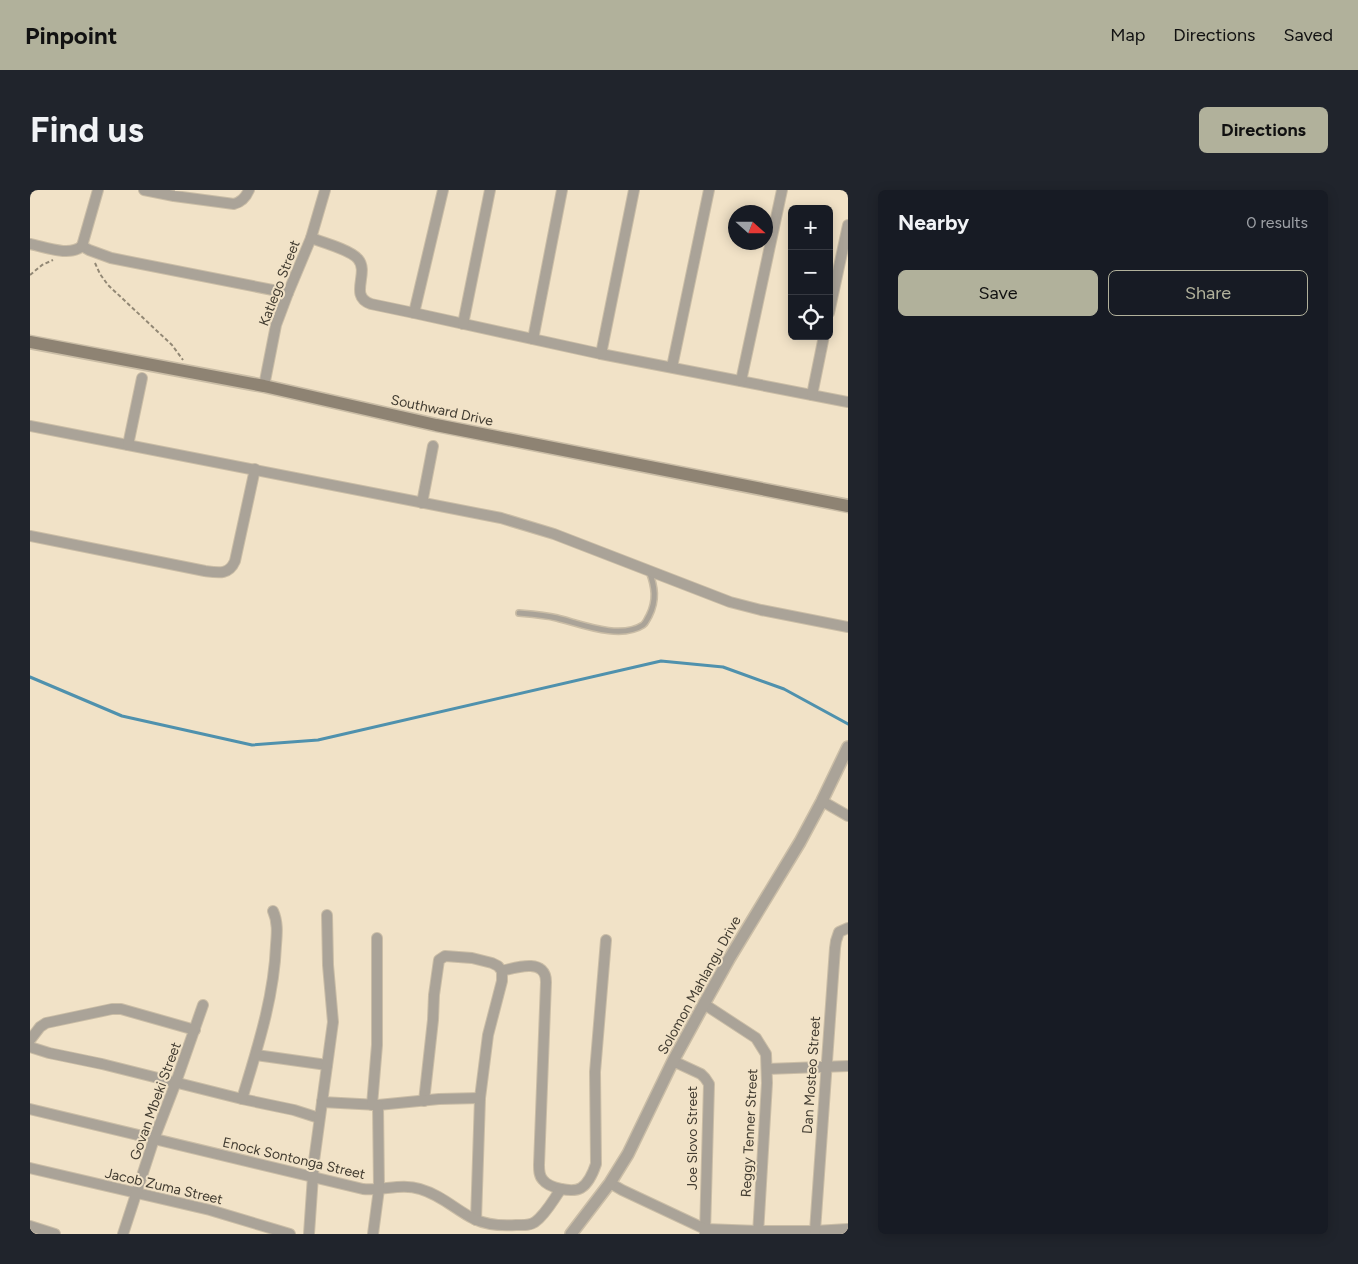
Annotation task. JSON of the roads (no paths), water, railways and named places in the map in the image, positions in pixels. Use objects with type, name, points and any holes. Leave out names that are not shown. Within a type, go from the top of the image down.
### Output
[{"type":"main road","name":"Southward Drive","points":[[30,342],[264,386],[436,425],[848,506]]},
{"type":"street","points":[[87,248],[86,234],[98,190]]},
{"type":"street","points":[[144,190],[175,193],[234,204],[239,202],[246,194]]},
{"type":"street","name":"Katlego Street","points":[[264,386],[276,325],[311,238],[325,190]]},
{"type":"street","points":[[414,313],[444,190]]},
{"type":"street","points":[[463,324],[490,190]]},
{"type":"street","points":[[533,339],[562,190]]},
{"type":"street","points":[[601,354],[634,190]]},
{"type":"street","points":[[672,367],[709,190]]},
{"type":"street","points":[[741,381],[782,190]]},
{"type":"street","points":[[833,295],[848,225]]},
{"type":"street","points":[[311,238],[350,253],[360,260],[362,274],[360,294],[365,302],[601,354],[848,402]]},
{"type":"street","points":[[30,244],[68,252],[87,248],[111,258],[288,293]]},
{"type":"street","points":[[812,395],[823,340]]},
{"type":"street","points":[[128,445],[142,378]]},
{"type":"street","points":[[30,426],[502,518],[554,534],[730,602],[848,628]]},
{"type":"street","points":[[422,502],[433,446]]},
{"type":"street","points":[[30,536],[205,571],[228,571],[232,568],[235,561],[254,469]]},
{"type":"street","name":"Solomon Mahlangu Drive","points":[[571,1234],[610,1183],[638,1134],[673,1061],[729,959],[822,801],[848,747]]},
{"type":"street","points":[[822,801],[848,816]]},
{"type":"street","points":[[242,1099],[256,1055],[276,963],[277,920],[273,911]]},
{"type":"street","points":[[309,1234],[312,1177],[332,1022],[327,915]]},
{"type":"street","name":"Dan Mosteo Street","points":[[815,1231],[825,1068],[836,941],[839,932],[848,928]]},
{"type":"street","points":[[373,1234],[379,1190],[375,1105],[377,938]]},
{"type":"street","points":[[502,971],[522,967],[536,967],[541,969],[546,976],[539,1165],[542,1179],[545,1182],[561,1188],[573,1190],[580,1188],[591,1177],[596,1164],[595,1072],[606,940]]},
{"type":"street","points":[[424,1101],[439,960],[445,956],[458,956],[498,966],[502,971],[502,981],[488,1034],[480,1098],[476,1220]]},
{"type":"street","name":"Reggy Tenner Street","points":[[704,1004],[756,1038],[766,1054],[767,1069],[758,1233]]},
{"type":"street","name":"Govan Mbeki Street","points":[[123,1234],[154,1139],[203,1005]]},
{"type":"street","points":[[30,1040],[40,1027],[46,1023],[112,1010],[128,1011],[195,1030]]},
{"type":"street","points":[[30,1047],[294,1110],[319,1118]]},
{"type":"street","points":[[256,1055],[326,1065]]},
{"type":"street","name":"Joe Slovo Street","points":[[673,1061],[701,1074],[709,1084],[705,1231]]},
{"type":"street","points":[[767,1069],[848,1066]]},
{"type":"street","points":[[322,1102],[375,1105],[439,1099],[480,1098]]},
{"type":"street","name":"Enock Sontonga Street","points":[[30,1109],[363,1189],[418,1188],[434,1194],[476,1220],[503,1226],[532,1224],[541,1217],[561,1188]]},
{"type":"street","name":"Jacob Zuma Street","points":[[30,1168],[210,1210],[290,1234]]},
{"type":"street","points":[[610,1183],[705,1231],[758,1233],[848,1229]]},
{"type":"street","points":[[30,1226],[55,1234]]},
{"type":"lane","points":[[519,612],[615,631],[631,630],[645,624],[654,606],[654,586],[649,571]]},
{"type":"waterway","points":[[30,677],[122,716],[252,745],[318,740],[661,661],[723,667],[784,689],[848,724]]}]
